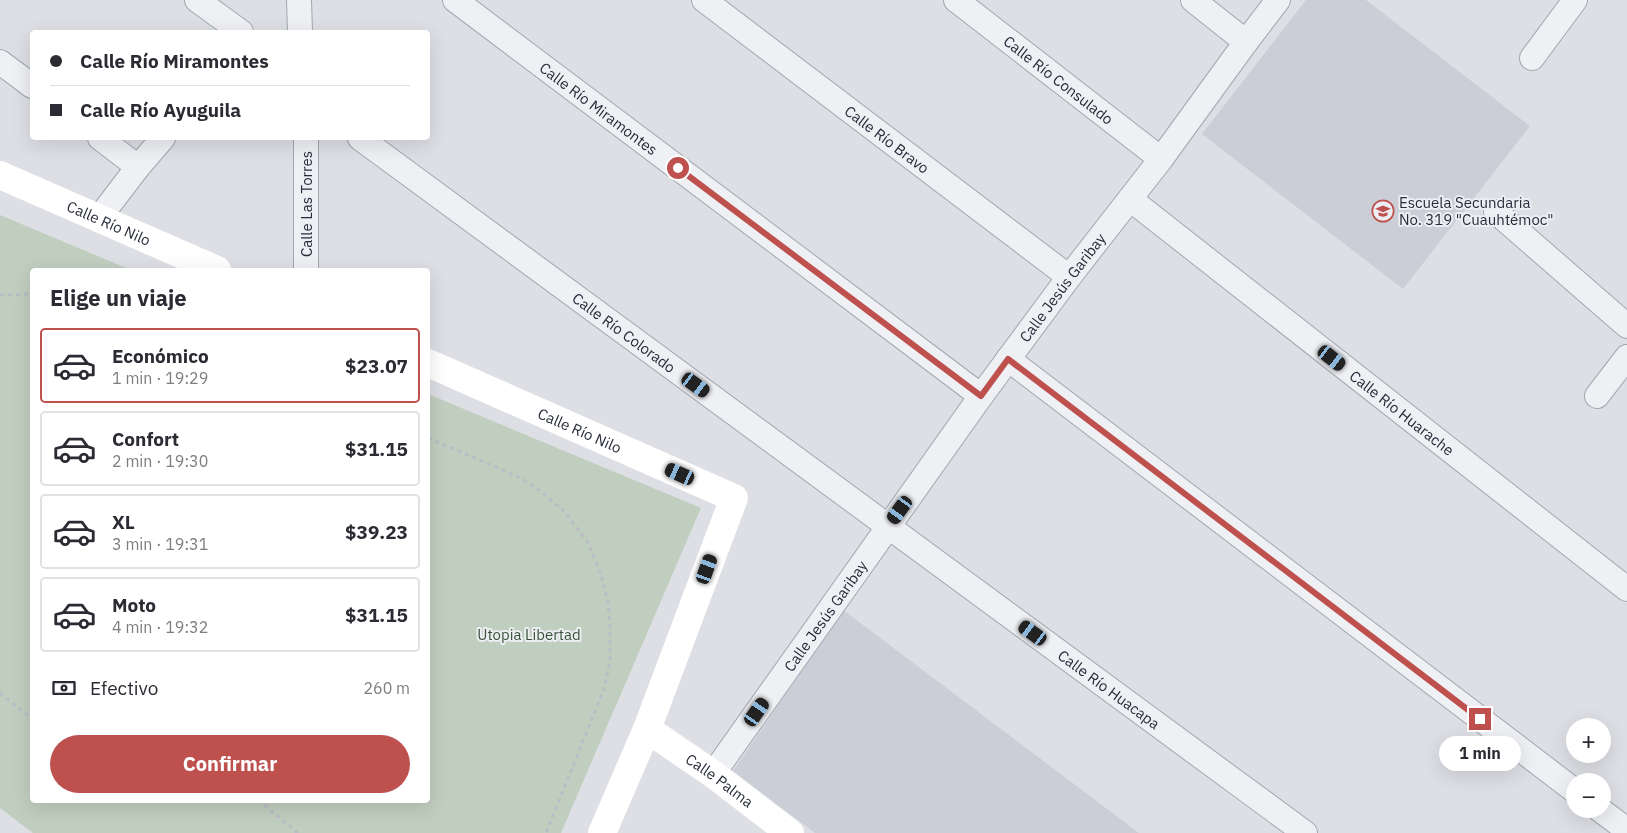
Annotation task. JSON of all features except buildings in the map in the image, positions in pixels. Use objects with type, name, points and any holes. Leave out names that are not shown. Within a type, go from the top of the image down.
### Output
[{"type":"street","points":[[197,0],[238,30]]},
{"type":"street","points":[[299,0],[300,30]]},
{"type":"street","name":"Calle Río Miramontes","points":[[456,0],[981,396]]},
{"type":"street","name":"Calle Río Bravo","points":[[704,0],[1069,277]]},
{"type":"street","name":"Calle Río Consulado","points":[[956,0],[1161,159]]},
{"type":"street","points":[[1193,0],[1246,42]]},
{"type":"street","name":"Calle Jesús Garibay","points":[[713,774],[1008,359],[1161,159],[1278,0]]},
{"type":"street","points":[[1532,58],[1576,0]]},
{"type":"street","points":[[0,62],[30,84]]},
{"type":"street","points":[[103,140],[138,166]]},
{"type":"street","points":[[99,218],[138,166],[161,140]]},
{"type":"street","name":"Calle Las Torres","points":[[306,140],[306,268]]},
{"type":"street","name":"Calle Río Colorado","points":[[363,140],[888,526]]},
{"type":"street","name":"Calle Río Nilo","points":[[0,175],[213,268]]},
{"type":"street","name":"Calle Río Huarache","points":[[1130,200],[1627,589]]},
{"type":"street","points":[[1496,212],[1627,326]]},
{"type":"street","points":[[1597,396],[1627,357]]},
{"type":"street","points":[[1008,359],[1566,784]]},
{"type":"street","name":"Calle Río Nilo","points":[[430,364],[734,498],[647,729]]},
{"type":"street","name":"Calle Río Huacapa","points":[[888,526],[1305,833]]},
{"type":"street","points":[[602,833],[647,729]]},
{"type":"street","name":"Calle Palma","points":[[647,729],[713,774],[790,833]]},
{"type":"street","points":[[1611,818],[1627,830]]},
{"type":"path","points":[[0,294],[30,294]]},
{"type":"path","points":[[430,439],[521,478],[543,493],[565,512],[588,544],[601,574],[609,611],[610,661],[604,689],[546,833]]},
{"type":"path","points":[[0,693],[30,718]]},
{"type":"path","points":[[262,803],[298,833]]},
{"type":"shaded area","name":"Escuela Secundaria No. 319 \"Cuauhtémoc\"","points":[[1306,0],[1366,0],[1530,126],[1403,289],[1202,134]]},
{"type":"shaded area","points":[[843,610],[1139,833],[815,833],[733,771]]},
{"type":"green space","name":"Utopia Libertad","points":[[0,215],[126,268],[30,268],[30,803],[430,803],[430,395],[701,508],[561,833],[33,833],[0,808]]},
{"type":"place","name":"Escuela Secundaria No. 319 \"Cuauhtémoc\"","points":[[1383,211]]},
{"type":"route","points":[[678,168],[981,396],[1008,359],[1480,719]]}]
